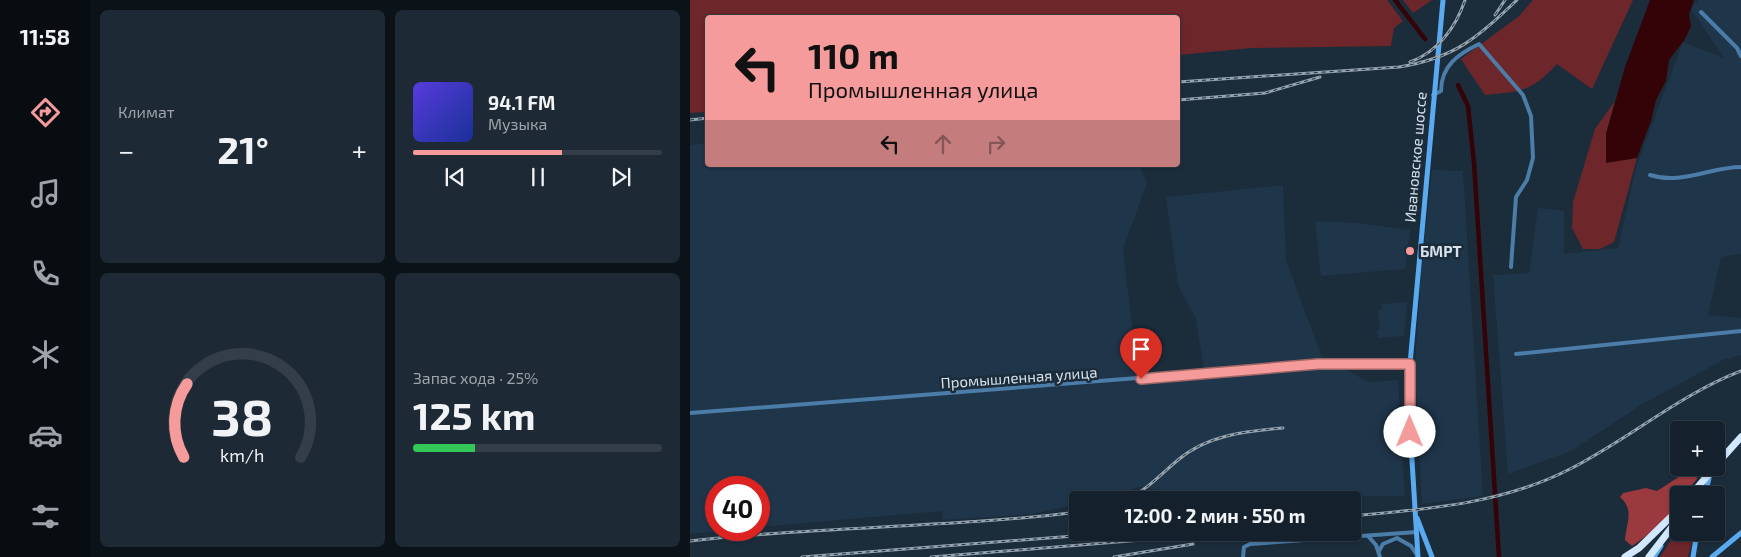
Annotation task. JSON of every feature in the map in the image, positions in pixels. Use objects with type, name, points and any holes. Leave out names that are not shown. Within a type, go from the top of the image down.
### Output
[{"type":"highway","points":[[1725,455],[1741,437]]},
{"type":"highway","points":[[1700,486],[1708,476]]},
{"type":"highway","points":[[1625,557],[1639,548],[1670,521]]},
{"type":"highway","points":[[1649,557],[1667,536],[1670,529]]},
{"type":"street","name":"Ивановское шоссе","points":[[1418,557],[1410,428],[1410,364],[1443,0]]},
{"type":"street","points":[[1702,12],[1737,48],[1741,56]]},
{"type":"street","points":[[1434,95],[1441,90],[1441,77],[1445,68],[1466,49],[1478,44],[1523,95],[1531,116],[1533,158],[1527,180],[1516,197],[1511,267]]},
{"type":"street","points":[[1650,175],[1660,178],[1698,176],[1730,167],[1741,168]]},
{"type":"street","points":[[1516,354],[1741,331]]},
{"type":"street","name":"Промышленная улица","points":[[690,413],[1318,364],[1410,364]]},
{"type":"street","points":[[1416,512],[1432,557]]},
{"type":"street","points":[[1243,557],[1244,547],[1250,544],[1417,532]]},
{"type":"street","points":[[1712,557],[1741,533]]},
{"type":"street","points":[[1368,536],[1379,551],[1380,557]]},
{"type":"street","points":[[1654,557],[1667,536]]},
{"type":"street","points":[[1379,551],[1383,544],[1397,538],[1411,546],[1418,557]]},
{"type":"street","points":[[1693,556],[1696,541]]},
{"type":"shaded area","points":[[690,0],[1387,0],[1403,21],[1394,28],[1391,46],[1252,48],[1180,55],[1180,15],[705,15],[705,112],[690,113]]},
{"type":"shaded area","points":[[1403,0],[1432,0],[1413,13]]},
{"type":"shaded area","points":[[1533,0],[1633,0],[1592,89],[1557,64],[1533,85],[1517,91],[1485,95],[1461,59],[1519,16]]},
{"type":"shaded area","points":[[1650,0],[1694,0],[1689,14],[1691,26],[1685,39],[1669,60],[1666,81],[1656,100],[1651,121],[1637,158],[1606,163],[1606,134],[1625,67]]},
{"type":"shaded area","points":[[1698,0],[1741,0],[1741,254],[1721,257],[1708,315],[1741,318],[1741,355],[1723,360],[1641,405],[1571,451],[1508,474],[1493,275],[1529,273],[1538,208],[1564,211],[1564,254],[1618,248],[1636,168],[1683,42],[1724,58],[1691,9]]},
{"type":"shaded area","points":[[1615,101],[1606,134],[1606,162],[1637,158],[1614,242],[1600,249],[1583,249],[1572,228],[1573,202],[1595,129]]},
{"type":"shaded area","points":[[705,143],[705,167],[1140,167],[1147,183],[1123,249],[1139,384],[1204,370],[1196,319],[1178,285],[1166,197],[1283,185],[1286,260],[1322,357],[1369,382],[1398,380],[1405,496],[1361,496],[1361,491],[1163,491],[1140,487],[1126,491],[1069,491],[1069,506],[1032,514],[943,520],[942,511],[770,526],[770,476],[705,476],[705,533],[690,534],[690,145]]},
{"type":"shaded area","points":[[1432,170],[1463,171],[1483,496],[1422,504],[1415,365],[1421,274]]},
{"type":"shaded area","points":[[1315,221],[1358,223],[1410,230],[1405,269],[1321,276]]},
{"type":"shaded area","points":[[1407,302],[1404,336],[1378,338],[1377,330],[1380,329],[1378,310],[1382,309],[1381,304]]},
{"type":"shaded area","points":[[1680,476],[1696,476],[1697,479],[1691,486],[1670,486],[1670,513],[1668,516],[1632,546],[1625,540],[1628,512],[1625,502],[1620,497],[1623,493],[1646,488],[1657,491]]},
{"type":"shaded area","points":[[1670,541],[1692,541],[1688,557],[1660,557]]},
{"type":"waterway","points":[[1395,0],[1425,39]]},
{"type":"waterway","points":[[1458,85],[1468,106],[1474,163],[1499,557]]},
{"type":"railway","points":[[1410,62],[1429,52],[1445,37],[1457,20],[1465,0]]},
{"type":"railway","points":[[1495,15],[1505,0]]},
{"type":"railway","points":[[1180,82],[1399,67],[1419,63],[1450,52],[1477,36],[1517,0]]},
{"type":"railway","points":[[1180,100],[1265,93],[1320,77]]},
{"type":"railway","points":[[690,120],[705,118]]},
{"type":"railway","points":[[1361,515],[1464,503],[1518,490],[1544,481],[1592,457],[1696,392],[1741,371]]},
{"type":"railway","points":[[1141,491],[1178,460],[1202,445],[1242,433],[1283,428]]},
{"type":"railway","points":[[690,541],[787,532],[981,521],[1069,513]]},
{"type":"railway","points":[[802,557],[1069,536]]},
{"type":"railway","points":[[931,557],[1129,541]]},
{"type":"railway","points":[[1114,557],[1193,544]]},
{"type":"place","name":"БМРТ","points":[[1410,251]]},
{"type":"route","points":[[1141,379],[1318,364],[1410,364],[1410,432]]}]
